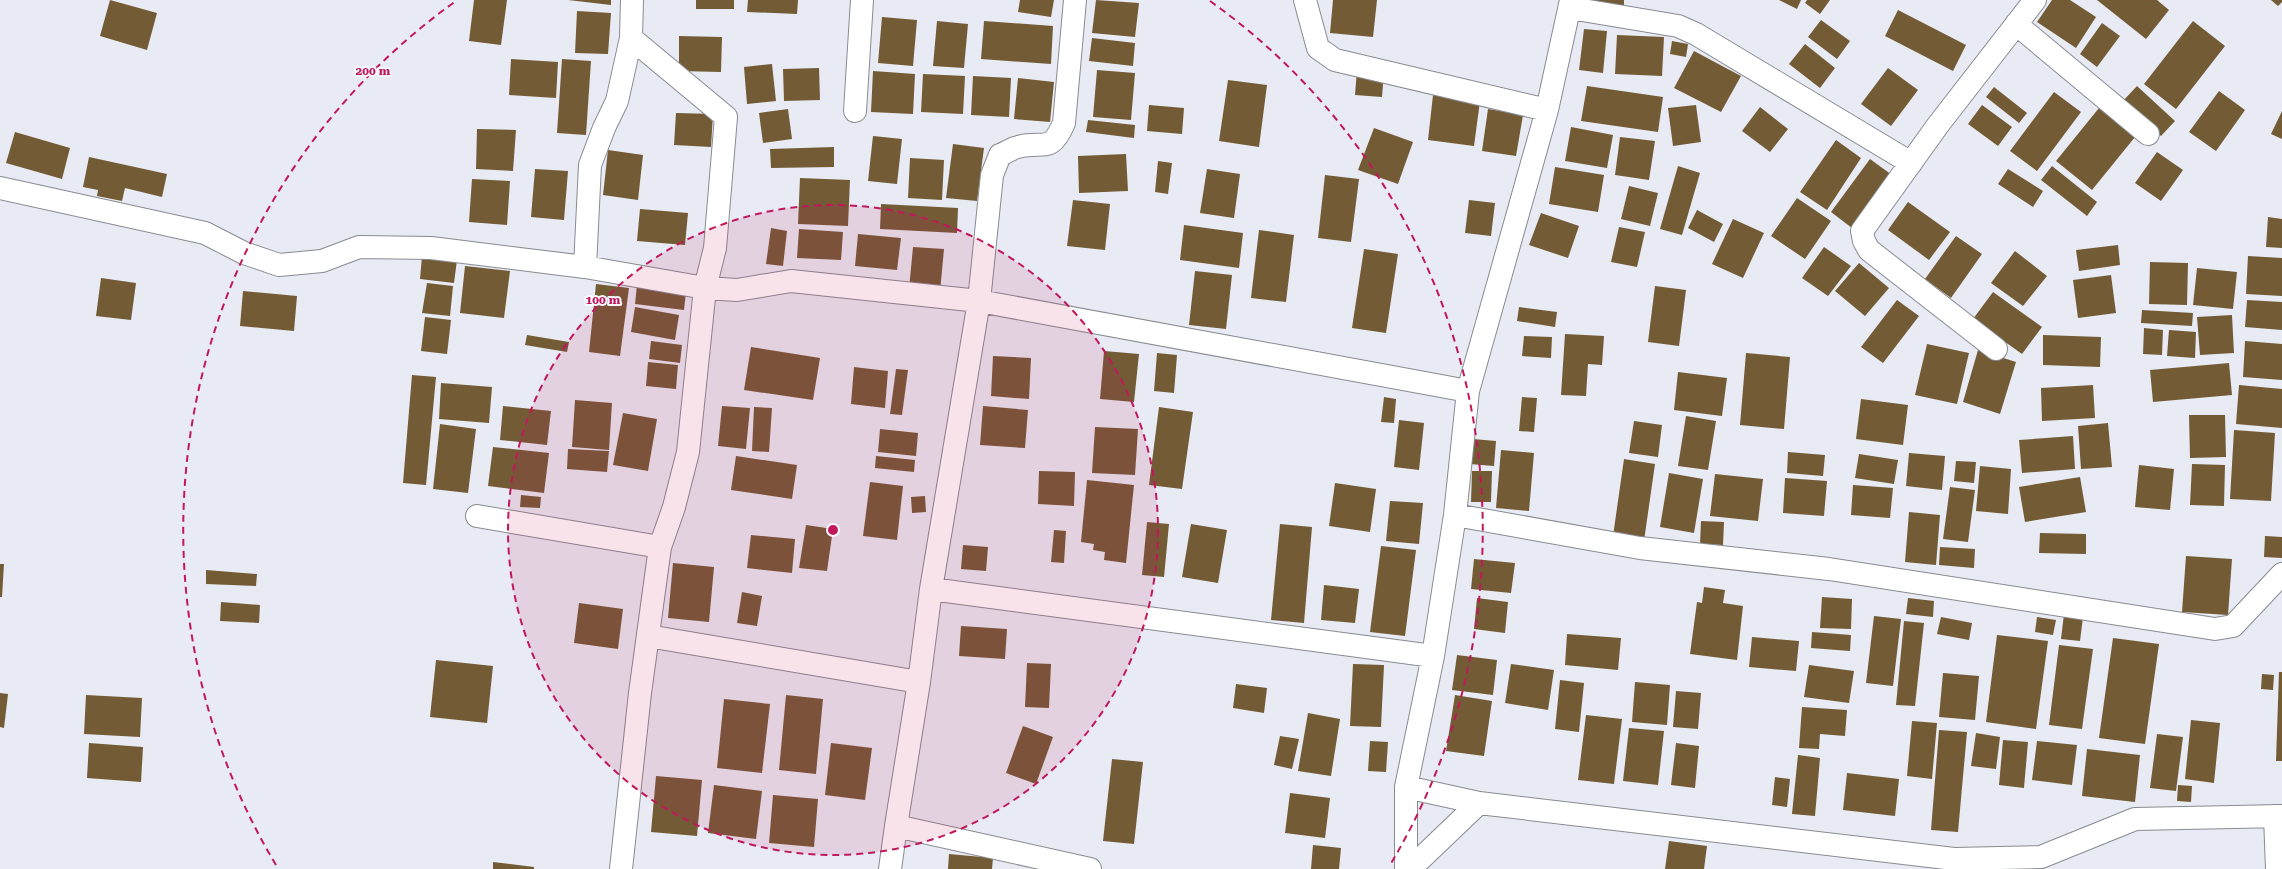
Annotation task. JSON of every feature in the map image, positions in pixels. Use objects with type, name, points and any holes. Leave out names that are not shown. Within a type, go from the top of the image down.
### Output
[{"type":"street","points":[[585,267],[590,165],[604,128],[617,101],[631,38],[632,0]]},
{"type":"street","points":[[855,111],[862,0]]},
{"type":"street","points":[[890,869],[920,682],[931,589],[979,301],[992,175],[1000,155],[1018,147],[1043,146],[1057,138],[1064,123],[1075,0]]},
{"type":"street","points":[[1305,0],[1318,48],[1335,60],[1547,110]]},
{"type":"street","points":[[1996,349],[1869,250],[1864,241],[1862,231],[1911,163],[2035,0]]},
{"type":"street","points":[[1406,869],[1406,787],[1433,656],[1455,515],[1468,391],[1547,110],[1570,4],[1678,26],[1702,38],[1911,163]]},
{"type":"street","points":[[2016,24],[2148,134]]},
{"type":"street","points":[[621,869],[640,693],[660,547],[674,507],[688,452],[705,288],[715,248],[726,117],[631,38]]},
{"type":"street","points":[[0,188],[205,233],[244,253],[279,265],[322,261],[359,247],[431,248],[585,267],[705,288],[737,290],[791,281],[979,301],[1468,391]]},
{"type":"street","points":[[1455,515],[1640,548],[1829,569],[2215,629],[2233,626],[2282,574]]},
{"type":"street","points":[[477,516],[660,547]]},
{"type":"street","points":[[931,589],[1433,656]]},
{"type":"street","points":[[648,636],[920,682]]},
{"type":"street","points":[[1406,787],[1479,803],[1899,860],[2041,857],[2135,819],[2279,816],[2277,869]]},
{"type":"street","points":[[1410,869],[1479,803]]},
{"type":"street","points":[[896,826],[1090,869]]},
{"type":"building","points":[[110,0],[157,13],[147,50],[100,36]]},
{"type":"building","points":[[474,0],[507,0],[501,45],[469,41]]},
{"type":"building","points":[[568,0],[611,0],[611,5]]},
{"type":"building","points":[[696,0],[734,0],[734,9],[696,9]]},
{"type":"building","points":[[748,0],[798,0],[797,14],[747,12]]},
{"type":"building","points":[[1020,0],[1054,0],[1051,17],[1018,12]]},
{"type":"building","points":[[1096,0],[1139,3],[1135,37],[1092,33]]},
{"type":"building","points":[[1333,0],[1377,0],[1373,37],[1330,33]]},
{"type":"building","points":[[1589,0],[1624,0],[1624,7]]},
{"type":"building","points":[[1779,0],[1801,0],[1797,9]]},
{"type":"building","points":[[1807,0],[1830,0],[1820,14],[1805,3]]},
{"type":"building","points":[[2052,0],[2070,0],[2096,17],[2076,48],[2037,22]]},
{"type":"building","points":[[2097,0],[2157,0],[2169,10],[2146,39]]},
{"type":"building","points":[[2271,0],[2282,0],[2282,2],[2278,6]]},
{"type":"building","points":[[1898,10],[1966,45],[1953,71],[1885,36]]},
{"type":"building","points":[[577,11],[611,13],[608,54],[575,53]]},
{"type":"building","points":[[882,17],[917,20],[913,66],[878,63]]},
{"type":"building","points":[[1821,20],[1850,41],[1837,59],[1808,37]]},
{"type":"building","points":[[937,21],[968,24],[964,68],[933,66]]},
{"type":"building","points":[[984,21],[1053,26],[1051,64],[981,59]]},
{"type":"building","points":[[2193,21],[2225,46],[2176,109],[2144,84]]},
{"type":"building","points":[[2102,23],[2120,36],[2097,67],[2080,54]]},
{"type":"building","points":[[1584,29],[1607,31],[1603,73],[1579,70]]},
{"type":"building","points":[[1617,35],[1664,37],[1662,76],[1615,74]]},
{"type":"building","points":[[679,36],[722,37],[721,72],[679,71]]},
{"type":"building","points":[[1092,38],[1135,43],[1133,66],[1089,61]]},
{"type":"building","points":[[1672,41],[1688,44],[1686,57],[1670,54]]},
{"type":"building","points":[[1805,44],[1835,68],[1820,88],[1789,64]]},
{"type":"building","points":[[1694,51],[1741,76],[1721,112],[1674,88]]},
{"type":"building","points":[[511,59],[558,62],[556,98],[509,95]]},
{"type":"building","points":[[562,59],[591,61],[586,135],[557,133]]},
{"type":"building","points":[[772,64],[776,101],[747,104],[744,67]]},
{"type":"building","points":[[819,68],[820,100],[784,101],[783,69]]},
{"type":"building","points":[[1888,68],[1918,90],[1891,126],[1861,104]]},
{"type":"building","points":[[1097,70],[1135,73],[1131,120],[1093,117]]},
{"type":"building","points":[[1357,70],[1384,72],[1382,97],[1355,95]]},
{"type":"building","points":[[873,71],[915,74],[913,114],[871,112]]},
{"type":"building","points":[[923,74],[965,76],[963,114],[921,112]]},
{"type":"building","points":[[973,76],[1011,78],[1009,117],[971,115]]},
{"type":"building","points":[[1018,78],[1054,82],[1050,122],[1014,119]]},
{"type":"building","points":[[1228,80],[1267,85],[1259,147],[1219,141]]},
{"type":"building","points":[[1587,86],[1663,97],[1658,132],[1581,121]]},
{"type":"building","points":[[2137,86],[2175,121],[2161,136],[2123,101]]},
{"type":"building","points":[[1994,87],[2027,113],[2019,123],[1986,97]]},
{"type":"building","points":[[2219,91],[2245,110],[2216,151],[2189,132]]},
{"type":"building","points":[[2054,92],[2081,112],[2037,171],[2010,151]]},
{"type":"building","points":[[1433,95],[1480,101],[1474,146],[1428,140]]},
{"type":"building","points":[[1149,105],[1184,108],[1182,134],[1147,131]]},
{"type":"building","points":[[1696,105],[1701,142],[1673,146],[1668,108]]},
{"type":"building","points":[[1982,105],[2012,127],[1998,146],[1968,124]]},
{"type":"building","points":[[1760,107],[1788,129],[1770,152],[1742,131]]},
{"type":"building","points":[[2099,108],[2135,137],[2092,190],[2056,161]]},
{"type":"building","points":[[788,109],[792,139],[763,143],[759,113]]},
{"type":"building","points":[[1488,109],[1523,115],[1516,156],[1482,151]]},
{"type":"building","points":[[2282,111],[2282,139],[2271,134]]},
{"type":"building","points":[[676,113],[713,114],[711,147],[674,145]]},
{"type":"building","points":[[1088,120],[1135,125],[1134,138],[1086,132]]},
{"type":"building","points":[[1571,127],[1613,135],[1607,168],[1565,161]]},
{"type":"building","points":[[1374,128],[1413,142],[1398,184],[1358,170]]},
{"type":"building","points":[[477,129],[516,130],[513,171],[476,169]]},
{"type":"building","points":[[15,132],[70,148],[62,179],[6,163]]},
{"type":"building","points":[[873,136],[902,139],[897,184],[868,181]]},
{"type":"building","points":[[1620,137],[1655,141],[1649,180],[1615,175]]},
{"type":"building","points":[[1836,140],[1861,158],[1827,210],[1800,192]]},
{"type":"building","points":[[953,144],[984,148],[977,201],[946,198]]},
{"type":"building","points":[[834,147],[834,167],[771,168],[770,149]]},
{"type":"building","points":[[608,150],[643,155],[638,200],[603,195]]},
{"type":"building","points":[[2157,152],[2183,170],[2161,201],[2135,183]]},
{"type":"building","points":[[1126,154],[1128,191],[1079,193],[1078,156]]},
{"type":"building","points":[[89,157],[167,174],[162,197],[125,188],[122,201],[97,196],[98,190],[83,187]]},
{"type":"building","points":[[910,158],[944,160],[942,200],[908,198]]},
{"type":"building","points":[[1870,159],[1892,175],[1852,228],[1831,212]]},
{"type":"building","points":[[1158,161],[1172,163],[1168,194],[1155,192]]},
{"type":"building","points":[[1678,166],[1700,173],[1682,235],[1660,229]]},
{"type":"building","points":[[2052,166],[2097,202],[2087,216],[2041,180]]},
{"type":"building","points":[[1555,167],[1604,175],[1598,212],[1549,204]]},
{"type":"building","points":[[535,169],[568,171],[564,220],[531,217]]},
{"type":"building","points":[[1207,169],[1240,174],[1234,218],[1200,213]]},
{"type":"building","points":[[2008,169],[2043,191],[2033,207],[1998,184]]},
{"type":"building","points":[[1325,175],[1359,179],[1351,242],[1318,238]]},
{"type":"building","points":[[800,178],[850,180],[848,226],[798,224]]},
{"type":"building","points":[[472,179],[510,181],[507,225],[469,222]]},
{"type":"building","points":[[1629,186],[1658,193],[1650,226],[1621,219]]},
{"type":"building","points":[[1797,198],[1831,221],[1805,259],[1771,236]]},
{"type":"building","points":[[1073,200],[1110,204],[1105,250],[1067,246]]},
{"type":"building","points":[[1469,200],[1495,203],[1491,236],[1465,233]]},
{"type":"building","points":[[1908,202],[1950,232],[1929,260],[1888,230]]},
{"type":"building","points":[[881,204],[958,208],[957,233],[880,229]]},
{"type":"building","points":[[640,209],[688,213],[685,245],[637,241]]},
{"type":"building","points":[[1697,210],[1723,224],[1714,242],[1688,228]]},
{"type":"building","points":[[1541,213],[1579,226],[1568,258],[1529,245]]},
{"type":"building","points":[[2268,217],[2282,219],[2282,248],[2266,247]]},
{"type":"building","points":[[1733,219],[1764,233],[1743,278],[1712,264]]},
{"type":"building","points":[[1184,225],[1243,233],[1239,268],[1180,260]]},
{"type":"building","points":[[1619,227],[1645,232],[1637,267],[1611,262]]},
{"type":"building","points":[[771,228],[787,231],[783,266],[766,264]]},
{"type":"building","points":[[799,229],[843,232],[841,260],[797,258]]},
{"type":"building","points":[[1259,230],[1294,235],[1286,302],[1251,298]]},
{"type":"building","points":[[858,234],[901,238],[897,270],[855,266]]},
{"type":"building","points":[[1956,236],[1982,254],[1951,298],[1925,279]]},
{"type":"building","points":[[2118,245],[2120,265],[2079,271],[2076,250]]},
{"type":"building","points":[[913,247],[944,249],[940,292],[909,289]]},
{"type":"building","points":[[1824,247],[1851,266],[1828,296],[1802,278]]},
{"type":"building","points":[[1364,249],[1398,254],[1386,333],[1352,328]]},
{"type":"building","points":[[2015,251],[2047,276],[2023,306],[1991,283]]},
{"type":"building","points":[[422,256],[457,260],[454,283],[420,279]]},
{"type":"building","points":[[2248,256],[2282,258],[2282,296],[2246,294]]},
{"type":"building","points":[[2150,262],[2188,263],[2187,305],[2149,304]]},
{"type":"building","points":[[1859,263],[1889,288],[1865,316],[1835,291]]},
{"type":"building","points":[[465,266],[510,271],[504,318],[460,313]]},
{"type":"building","points":[[2197,268],[2237,272],[2233,309],[2193,305]]},
{"type":"building","points":[[1195,271],[1232,275],[1226,329],[1189,325]]},
{"type":"building","points":[[2111,275],[2116,313],[2078,318],[2073,280]]},
{"type":"building","points":[[101,278],[136,283],[131,320],[96,316]]},
{"type":"building","points":[[427,283],[453,286],[450,316],[422,313]]},
{"type":"building","points":[[596,284],[629,288],[620,356],[589,352]]},
{"type":"building","points":[[637,285],[686,292],[684,310],[635,304]]},
{"type":"building","points":[[1655,286],[1686,290],[1679,346],[1648,342]]},
{"type":"building","points":[[243,291],[297,296],[294,331],[240,326]]},
{"type":"building","points":[[1993,292],[2042,327],[2022,354],[1973,319]]},
{"type":"building","points":[[1897,300],[1919,316],[1883,363],[1861,347]]},
{"type":"building","points":[[2247,300],[2282,302],[2282,330],[2245,327]]},
{"type":"building","points":[[635,307],[679,315],[675,340],[631,332]]},
{"type":"building","points":[[1519,307],[1557,312],[1555,327],[1517,321]]},
{"type":"building","points":[[2142,310],[2193,313],[2192,326],[2141,323]]},
{"type":"building","points":[[2232,315],[2234,353],[2200,355],[2197,317]]},
{"type":"building","points":[[425,317],[451,320],[447,354],[421,351]]},
{"type":"building","points":[[2144,328],[2163,330],[2162,355],[2143,354]]},
{"type":"building","points":[[2169,330],[2196,332],[2195,358],[2167,356]]},
{"type":"building","points":[[1565,334],[1604,336],[1602,365],[1588,364],[1586,396],[1561,395]]},
{"type":"building","points":[[527,335],[569,342],[567,352],[525,345]]},
{"type":"building","points":[[2043,335],[2101,337],[2100,367],[2043,365]]},
{"type":"building","points":[[1524,336],[1552,337],[1551,358],[1522,356]]},
{"type":"building","points":[[651,341],[682,345],[680,363],[649,359]]},
{"type":"building","points":[[2245,341],[2282,344],[2282,380],[2243,377]]},
{"type":"building","points":[[1927,344],[1969,353],[1957,404],[1915,395]]},
{"type":"building","points":[[751,347],[820,358],[813,400],[744,390]]},
{"type":"building","points":[[1978,350],[2016,362],[2000,414],[1963,402]]},
{"type":"building","points":[[1104,351],[1139,354],[1134,402],[1100,399]]},
{"type":"building","points":[[1157,353],[1177,355],[1174,393],[1154,391]]},
{"type":"building","points":[[1746,353],[1790,357],[1784,429],[1740,425]]},
{"type":"building","points":[[993,356],[1031,358],[1029,399],[991,396]]},
{"type":"building","points":[[648,362],[678,365],[676,389],[646,386]]},
{"type":"building","points":[[2229,363],[2232,395],[2153,402],[2150,370]]},
{"type":"building","points":[[854,367],[888,371],[885,408],[851,404]]},
{"type":"building","points":[[896,369],[908,370],[902,415],[890,414]]},
{"type":"building","points":[[1678,372],[1727,378],[1722,416],[1674,410]]},
{"type":"building","points":[[412,375],[436,377],[426,485],[403,483]]},
{"type":"building","points":[[441,383],[492,387],[489,423],[439,419]]},
{"type":"building","points":[[2093,385],[2095,418],[2042,421],[2041,388]]},
{"type":"building","points":[[2239,385],[2282,389],[2282,428],[2236,424]]},
{"type":"building","points":[[1384,397],[1396,399],[1394,423],[1381,422]]},
{"type":"building","points":[[1522,397],[1537,398],[1534,432],[1519,431]]},
{"type":"building","points":[[1861,399],[1908,405],[1903,445],[1856,439]]},
{"type":"building","points":[[575,400],[612,403],[609,450],[572,447]]},
{"type":"building","points":[[503,406],[551,411],[547,445],[500,440]]},
{"type":"building","points":[[722,406],[750,408],[746,449],[718,446]]},
{"type":"building","points":[[983,406],[1028,410],[1025,448],[980,445]]},
{"type":"building","points":[[754,407],[772,408],[769,452],[752,451]]},
{"type":"building","points":[[1159,407],[1193,412],[1182,489],[1149,485]]},
{"type":"building","points":[[623,413],[657,419],[648,471],[613,465]]},
{"type":"building","points":[[2189,415],[2225,415],[2226,457],[2190,458]]},
{"type":"building","points":[[1686,416],[1716,421],[1708,470],[1678,466]]},
{"type":"building","points":[[1399,420],[1424,423],[1419,470],[1394,467]]},
{"type":"building","points":[[1634,421],[1662,425],[1658,457],[1629,453]]},
{"type":"building","points":[[2108,423],[2112,467],[2081,469],[2078,426]]},
{"type":"building","points":[[440,424],[476,429],[468,493],[433,489]]},
{"type":"building","points":[[1095,427],[1138,429],[1135,475],[1092,473]]},
{"type":"building","points":[[880,429],[918,433],[916,456],[878,452]]},
{"type":"building","points":[[2234,430],[2275,433],[2271,501],[2230,499]]},
{"type":"building","points":[[2073,436],[2075,469],[2022,473],[2019,440]]},
{"type":"building","points":[[1473,439],[1496,441],[1494,466],[1470,464]]},
{"type":"building","points":[[493,447],[549,453],[544,493],[488,486]]},
{"type":"building","points":[[568,449],[609,451],[607,472],[567,469]]},
{"type":"building","points":[[1501,450],[1534,453],[1529,511],[1496,508]]},
{"type":"building","points":[[1788,452],[1825,455],[1823,476],[1787,473]]},
{"type":"building","points":[[1909,453],[1945,456],[1942,490],[1906,486]]},
{"type":"building","points":[[1859,454],[1898,460],[1894,484],[1855,478]]},
{"type":"building","points":[[736,456],[797,465],[792,499],[731,490]]},
{"type":"building","points":[[876,456],[915,460],[914,472],[875,468]]},
{"type":"building","points":[[1624,459],[1655,464],[1644,541],[1613,536]]},
{"type":"building","points":[[1956,461],[1976,462],[1974,483],[1954,481]]},
{"type":"building","points":[[2192,464],[2225,465],[2224,506],[2190,505]]},
{"type":"building","points":[[2139,465],[2174,469],[2170,510],[2135,507]]},
{"type":"building","points":[[1980,466],[2011,469],[2008,514],[1976,511]]},
{"type":"building","points":[[1039,471],[1075,472],[1074,506],[1038,504]]},
{"type":"building","points":[[1472,471],[1492,471],[1491,502],[1471,502]]},
{"type":"building","points":[[1669,473],[1703,479],[1694,533],[1660,527]]},
{"type":"building","points":[[1715,474],[1763,479],[1758,521],[1710,516]]},
{"type":"building","points":[[2080,477],[2086,512],[2025,522],[2019,487]]},
{"type":"building","points":[[1785,478],[1827,481],[1824,516],[1783,513]]},
{"type":"building","points":[[1087,480],[1134,485],[1126,563],[1104,560],[1105,552],[1093,550],[1094,544],[1081,542]]},
{"type":"building","points":[[870,482],[903,486],[897,540],[863,536]]},
{"type":"building","points":[[1335,483],[1376,489],[1370,532],[1329,526]]},
{"type":"building","points":[[1853,485],[1893,488],[1890,518],[1851,515]]},
{"type":"building","points":[[1950,487],[1975,490],[1968,542],[1943,539]]},
{"type":"building","points":[[521,495],[541,497],[540,508],[520,507]]},
{"type":"building","points":[[925,496],[926,512],[912,513],[911,497]]},
{"type":"building","points":[[1390,501],[1423,503],[1419,544],[1386,541]]},
{"type":"building","points":[[1909,512],[1940,515],[1936,565],[1905,562]]},
{"type":"building","points":[[1701,521],[1724,522],[1723,545],[1700,544]]},
{"type":"building","points":[[1147,522],[1169,524],[1164,577],[1142,575]]},
{"type":"building","points":[[1191,524],[1227,530],[1218,583],[1182,577]]},
{"type":"building","points":[[1280,524],[1312,527],[1304,623],[1271,620]]},
{"type":"building","points":[[806,525],[833,529],[827,571],[799,568]]},
{"type":"building","points":[[1054,530],[1066,531],[1064,563],[1051,562]]},
{"type":"building","points":[[2040,533],[2086,534],[2086,554],[2039,553]]},
{"type":"building","points":[[751,535],[795,539],[792,573],[747,568]]},
{"type":"building","points":[[2265,536],[2282,537],[2282,558],[2264,557]]},
{"type":"building","points":[[963,545],[988,547],[986,571],[961,569]]},
{"type":"building","points":[[1381,546],[1416,550],[1405,636],[1370,632]]},
{"type":"building","points":[[1940,547],[1975,549],[1974,568],[1939,565]]},
{"type":"building","points":[[2186,556],[2232,559],[2228,615],[2182,612]]},
{"type":"building","points":[[1474,559],[1515,563],[1511,593],[1471,589]]},
{"type":"building","points":[[673,563],[714,567],[709,622],[668,618]]},
{"type":"building","points":[[0,564],[4,564],[2,597],[0,597]]},
{"type":"building","points":[[206,570],[257,574],[256,586],[206,584]]},
{"type":"building","points":[[1324,585],[1359,589],[1355,623],[1321,620]]},
{"type":"building","points":[[1704,587],[1725,590],[1723,603],[1743,606],[1737,660],[1690,654],[1697,602],[1702,603]]},
{"type":"building","points":[[742,592],[762,596],[757,626],[737,623]]},
{"type":"building","points":[[1822,597],[1852,599],[1851,629],[1820,628]]},
{"type":"building","points":[[1477,598],[1508,602],[1505,633],[1474,629]]},
{"type":"building","points":[[1908,598],[1934,601],[1933,617],[1906,614]]},
{"type":"building","points":[[221,602],[260,605],[259,623],[220,621]]},
{"type":"building","points":[[579,603],[623,609],[618,649],[574,643]]},
{"type":"building","points":[[2064,614],[2083,617],[2080,641],[2061,639]]},
{"type":"building","points":[[1874,616],[1901,619],[1893,686],[1866,683]]},
{"type":"building","points":[[1941,617],[1972,623],[1969,640],[1937,634]]},
{"type":"building","points":[[2037,617],[2056,620],[2053,635],[2035,632]]},
{"type":"building","points":[[1904,621],[1924,623],[1915,706],[1896,705]]},
{"type":"building","points":[[961,626],[1007,629],[1005,659],[959,656]]},
{"type":"building","points":[[1812,632],[1851,635],[1850,651],[1811,648]]},
{"type":"building","points":[[1567,634],[1621,638],[1618,670],[1565,665]]},
{"type":"building","points":[[1997,635],[2048,641],[2036,729],[1986,722]]},
{"type":"building","points":[[1752,637],[1799,641],[1796,671],[1749,667]]},
{"type":"building","points":[[2113,638],[2159,644],[2145,744],[2099,738]]},
{"type":"building","points":[[2059,645],[2093,649],[2082,729],[2049,725]]},
{"type":"building","points":[[1457,655],[1497,660],[1493,695],[1452,690]]},
{"type":"building","points":[[436,660],[493,666],[487,723],[430,717]]},
{"type":"building","points":[[1027,663],[1051,664],[1049,708],[1025,707]]},
{"type":"building","points":[[1353,664],[1384,665],[1381,727],[1350,726]]},
{"type":"building","points":[[1511,664],[1554,670],[1548,710],[1505,703]]},
{"type":"building","points":[[1809,665],[1854,671],[1849,703],[1804,697]]},
{"type":"building","points":[[2279,672],[2282,672],[2282,761],[2276,761]]},
{"type":"building","points":[[1943,673],[1979,676],[1975,720],[1939,717]]},
{"type":"building","points":[[2262,674],[2274,675],[2273,690],[2261,689]]},
{"type":"building","points":[[1560,680],[1584,683],[1579,732],[1555,729]]},
{"type":"building","points":[[1635,682],[1670,685],[1667,725],[1632,722]]},
{"type":"building","points":[[1236,684],[1267,688],[1264,713],[1233,708]]},
{"type":"building","points":[[1676,691],[1701,693],[1698,729],[1673,727]]},
{"type":"building","points":[[0,693],[8,694],[4,728],[0,727]]},
{"type":"building","points":[[86,695],[142,698],[140,737],[84,734]]},
{"type":"building","points":[[786,695],[823,699],[816,774],[779,770]]},
{"type":"building","points":[[1455,695],[1492,701],[1484,756],[1446,751]]},
{"type":"building","points":[[724,699],[770,704],[762,773],[717,768]]},
{"type":"building","points":[[1802,707],[1847,710],[1845,736],[1820,734],[1819,749],[1799,748]]},
{"type":"building","points":[[1308,713],[1340,719],[1331,776],[1298,771]]},
{"type":"building","points":[[1586,715],[1622,719],[1614,784],[1578,780]]},
{"type":"building","points":[[2191,720],[2220,723],[2214,783],[2185,779]]},
{"type":"building","points":[[1912,721],[1937,723],[1932,779],[1907,776]]},
{"type":"building","points":[[1023,726],[1053,737],[1036,784],[1006,773]]},
{"type":"building","points":[[1629,728],[1664,731],[1658,785],[1623,781]]},
{"type":"building","points":[[1939,730],[1967,732],[1958,832],[1931,830]]},
{"type":"building","points":[[1976,733],[2000,737],[1996,769],[1971,766]]},
{"type":"building","points":[[2157,734],[2183,737],[2176,791],[2150,788]]},
{"type":"building","points":[[1280,736],[1299,739],[1292,769],[1274,765]]},
{"type":"building","points":[[2003,740],[2028,742],[2024,788],[1999,785]]},
{"type":"building","points":[[1370,741],[1388,742],[1386,772],[1368,771]]},
{"type":"building","points":[[2037,741],[2077,745],[2072,785],[2032,780]]},
{"type":"building","points":[[89,743],[143,747],[141,782],[87,778]]},
{"type":"building","points":[[831,743],[872,748],[865,800],[825,795]]},
{"type":"building","points":[[1676,743],[1699,746],[1695,788],[1671,785]]},
{"type":"building","points":[[2087,749],[2140,755],[2135,802],[2082,796]]},
{"type":"building","points":[[1798,755],[1820,758],[1815,816],[1792,814]]},
{"type":"building","points":[[1112,759],[1143,762],[1134,844],[1103,841]]},
{"type":"building","points":[[1847,773],[1899,779],[1895,816],[1843,810]]},
{"type":"building","points":[[656,776],[702,780],[697,836],[651,832]]},
{"type":"building","points":[[1775,777],[1790,779],[1787,807],[1772,805]]},
{"type":"building","points":[[714,785],[762,791],[756,839],[708,833]]},
{"type":"building","points":[[2178,785],[2192,786],[2191,802],[2177,801]]},
{"type":"building","points":[[1290,793],[1330,798],[1325,838],[1285,833]]},
{"type":"building","points":[[773,795],[818,799],[814,847],[769,843]]},
{"type":"building","points":[[1669,841],[1707,846],[1704,869],[1665,869]]},
{"type":"building","points":[[1313,845],[1341,848],[1339,869],[1311,869]]},
{"type":"building","points":[[949,854],[993,858],[992,869],[948,869]]},
{"type":"building","points":[[493,862],[534,867],[534,869],[493,869]]}]
